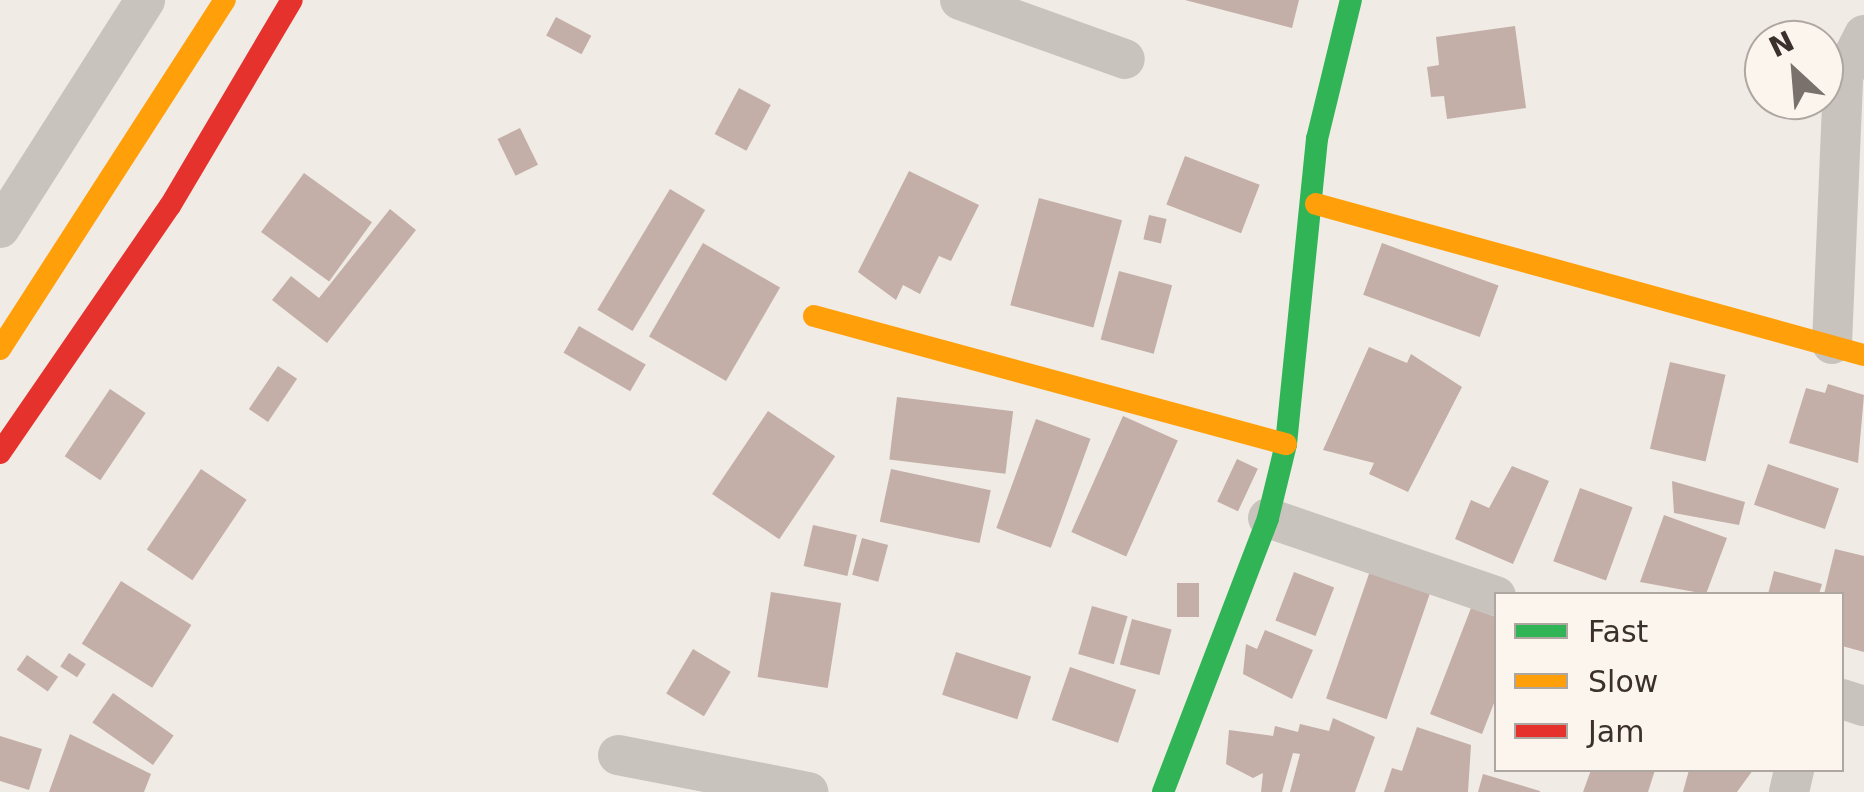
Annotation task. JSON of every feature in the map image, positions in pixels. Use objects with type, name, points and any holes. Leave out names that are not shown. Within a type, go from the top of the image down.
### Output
[{"type":"street","points":[[0,228],[145,0]]},
{"type":"street","points":[[0,349],[225,0]]},
{"type":"street","points":[[0,453],[170,206],[292,0]]},
{"type":"street","points":[[960,0],[1125,59]]},
{"type":"street","points":[[1163,792],[1268,518],[1286,444],[1316,204],[1317,139],[1351,0]]},
{"type":"street","points":[[1316,204],[1848,350],[1843,76],[1864,35]]},
{"type":"street","points":[[814,316],[1286,444]]},
{"type":"street","points":[[1268,518],[1494,595]]},
{"type":"street","points":[[618,755],[808,792]]},
{"type":"building","points":[[1185,0],[1299,0],[1292,28]]},
{"type":"building","points":[[556,17],[591,36],[581,54],[546,36]]},
{"type":"building","points":[[1515,26],[1526,108],[1447,119],[1444,96],[1431,97],[1427,67],[1439,65],[1436,37]]},
{"type":"building","points":[[739,88],[771,105],[746,151],[715,134]]},
{"type":"building","points":[[520,128],[538,165],[516,176],[498,139]]},
{"type":"building","points":[[1185,156],[1260,185],[1241,233],[1166,205]]},
{"type":"building","points":[[909,171],[979,205],[951,261],[939,256],[920,294],[903,285],[896,300],[858,272]]},
{"type":"building","points":[[304,173],[372,222],[329,281],[261,232]]},
{"type":"building","points":[[670,189],[705,210],[633,331],[597,310]]},
{"type":"building","points":[[1039,198],[1122,220],[1093,327],[1010,305]]},
{"type":"building","points":[[390,209],[416,230],[327,343],[272,300],[291,276],[319,298]]},
{"type":"building","points":[[1149,215],[1167,219],[1161,243],[1143,239]]},
{"type":"building","points":[[703,243],[780,288],[726,381],[649,337]]},
{"type":"building","points":[[1382,243],[1499,285],[1480,337],[1363,295]]},
{"type":"building","points":[[1119,271],[1172,285],[1154,354],[1101,340]]},
{"type":"building","points":[[579,326],[646,364],[630,391],[564,353]]},
{"type":"building","points":[[1369,347],[1407,363],[1411,354],[1462,387],[1408,492],[1369,474],[1374,463],[1323,450]]},
{"type":"building","points":[[1670,362],[1726,375],[1706,462],[1650,449]]},
{"type":"building","points":[[278,366],[297,379],[268,422],[249,409]]},
{"type":"building","points":[[1828,384],[1864,395],[1858,463],[1789,443],[1806,388],[1825,393]]},
{"type":"building","points":[[110,389],[146,413],[100,480],[65,456]]},
{"type":"building","points":[[897,397],[1013,411],[1005,474],[889,460]]},
{"type":"building","points":[[768,411],[835,456],[779,539],[712,494]]},
{"type":"building","points":[[1123,416],[1178,440],[1126,556],[1071,532]]},
{"type":"building","points":[[1036,419],[1091,439],[1051,548],[996,528]]},
{"type":"building","points":[[1237,459],[1258,469],[1238,511],[1217,502]]},
{"type":"building","points":[[1768,464],[1839,488],[1825,529],[1754,505]]},
{"type":"building","points":[[1512,466],[1549,481],[1513,564],[1455,539],[1471,500],[1489,508]]},
{"type":"building","points":[[201,469],[247,500],[192,580],[147,549]]},
{"type":"building","points":[[891,469],[991,490],[980,543],[880,522]]},
{"type":"building","points":[[1672,481],[1745,502],[1739,525],[1674,513]]},
{"type":"building","points":[[1580,488],[1633,507],[1606,580],[1553,561]]},
{"type":"building","points":[[1664,515],[1727,538],[1707,592],[1640,582]]},
{"type":"building","points":[[813,525],[857,535],[847,576],[804,566]]},
{"type":"building","points":[[862,538],[888,545],[878,582],[852,575]]},
{"type":"building","points":[[1835,549],[1864,556],[1864,652],[1844,647],[1844,592],[1824,592]]},
{"type":"building","points":[[1371,568],[1432,589],[1387,719],[1326,698]]},
{"type":"building","points":[[1774,571],[1822,584],[1820,592],[1769,592]]},
{"type":"building","points":[[1294,572],[1334,587],[1316,636],[1275,621]]},
{"type":"building","points":[[121,581],[191,625],[152,688],[82,644]]},
{"type":"building","points":[[1177,583],[1199,583],[1199,617],[1177,617]]},
{"type":"building","points":[[771,592],[841,603],[828,688],[758,677]]},
{"type":"building","points":[[1092,606],[1128,616],[1114,664],[1078,654]]},
{"type":"building","points":[[1471,608],[1494,616],[1494,703],[1482,734],[1430,714]]},
{"type":"building","points":[[1132,619],[1172,630],[1159,675],[1120,664]]},
{"type":"building","points":[[1265,630],[1313,650],[1292,699],[1243,674],[1246,644],[1257,649]]},
{"type":"building","points":[[693,649],[731,672],[704,716],[666,694]]},
{"type":"building","points":[[956,652],[1031,676],[1017,719],[942,695]]},
{"type":"building","points":[[69,653],[86,664],[77,677],[60,666]]},
{"type":"building","points":[[27,655],[58,677],[48,692],[17,670]]},
{"type":"building","points":[[1070,667],[1136,690],[1118,743],[1052,720]]},
{"type":"building","points":[[113,693],[174,735],[153,765],[92,722]]},
{"type":"building","points":[[1333,718],[1375,737],[1355,792],[1290,792],[1300,754],[1293,753],[1282,792],[1261,792],[1263,773],[1253,778],[1226,764],[1229,730],[1273,736],[1275,726],[1298,732],[1300,724],[1329,731]]},
{"type":"building","points":[[1417,727],[1471,745],[1468,792],[1384,792],[1392,768],[1402,771]]},
{"type":"building","points":[[70,734],[151,774],[144,792],[49,792]]},
{"type":"building","points":[[0,736],[42,749],[29,790],[0,781]]},
{"type":"building","points":[[1590,772],[1654,772],[1648,792],[1583,792]]},
{"type":"building","points":[[1688,772],[1752,772],[1737,792],[1683,792]]},
{"type":"building","points":[[1483,774],[1540,791],[1540,792],[1478,792]]},
{"type":"traffic: fast","points":[[1163,792],[1268,518],[1286,444],[1317,139],[1351,0]]},
{"type":"traffic: slow","points":[[0,349],[225,0]]},
{"type":"traffic: slow","points":[[1316,204],[1864,355]]},
{"type":"traffic: slow","points":[[814,316],[1286,444]]},
{"type":"traffic: jam","points":[[0,453],[170,206],[292,0]]}]
